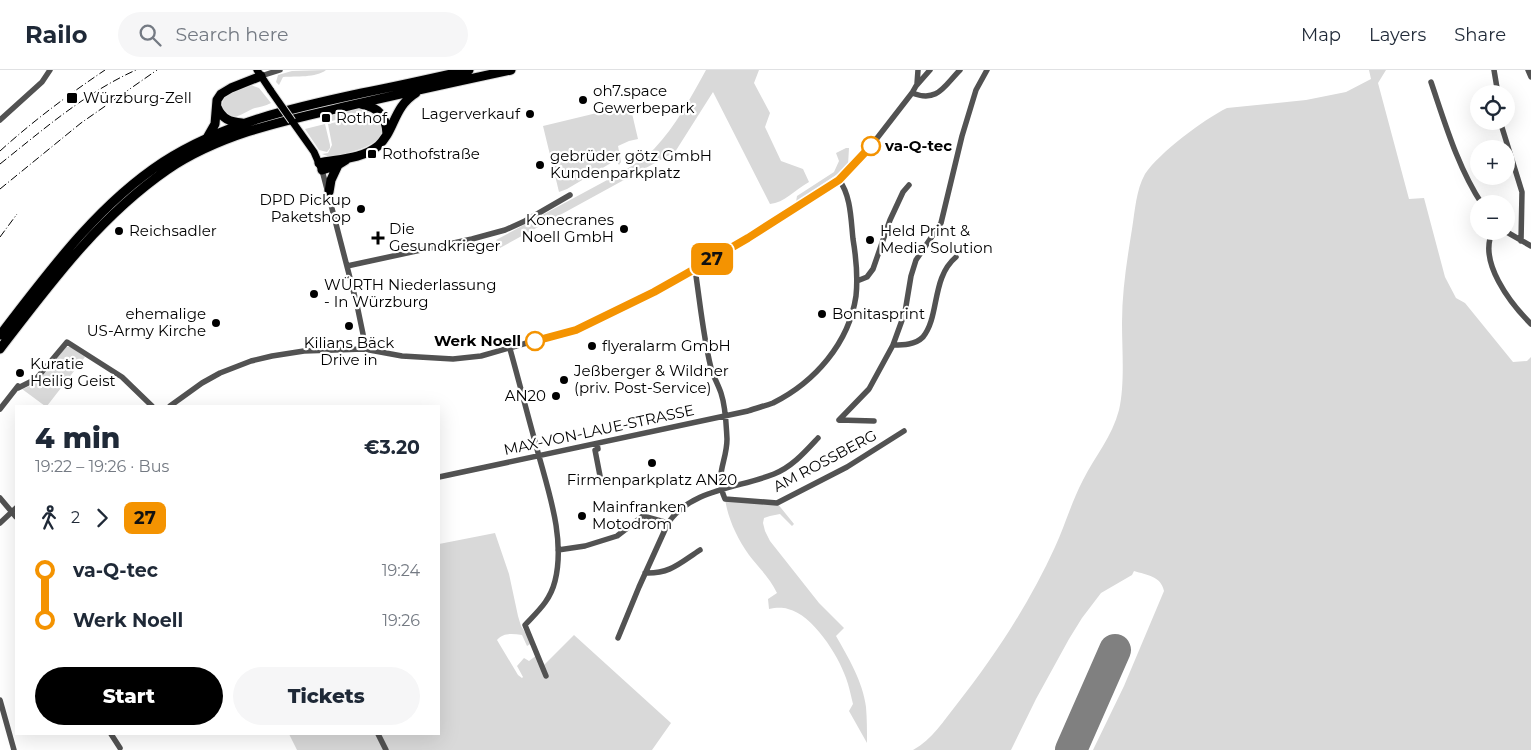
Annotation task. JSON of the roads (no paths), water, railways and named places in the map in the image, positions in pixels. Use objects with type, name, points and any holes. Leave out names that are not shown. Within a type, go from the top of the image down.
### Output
[{"type":"highway","points":[[0,335],[63,255],[106,209],[162,163],[207,138],[242,123],[295,108],[469,70]]},
{"type":"highway","points":[[0,349],[65,265],[102,224],[124,203],[168,169],[212,146],[252,129],[359,103],[511,70]]},
{"type":"highway","points":[[207,138],[215,124],[219,96],[259,73]]},
{"type":"highway","points":[[321,167],[338,165],[348,158],[374,149],[387,134],[400,107],[421,90]]},
{"type":"highway","points":[[359,103],[379,110],[384,118],[387,134]]},
{"type":"highway","points":[[217,106],[224,118],[242,123]]},
{"type":"highway","points":[[321,167],[340,158],[348,158]]},
{"type":"highway","points":[[329,192],[331,180],[338,165]]},
{"type":"main road","points":[[259,73],[305,138],[321,167]]},
{"type":"street","points":[[0,120],[42,82],[50,70]]},
{"type":"street","points":[[259,73],[280,70]]},
{"type":"street","points":[[916,86],[918,70]]},
{"type":"street","points":[[171,405],[202,382],[251,361],[304,351],[364,349],[411,357],[453,359],[481,356],[576,330],[654,292],[695,269],[839,180],[871,146],[930,70]]},
{"type":"street","points":[[912,93],[922,97],[930,97],[942,89],[960,70]]},
{"type":"street","points":[[874,421],[840,420],[869,389],[893,345],[905,312],[911,276],[916,260],[941,222],[962,136],[976,90],[987,70]]},
{"type":"street","points":[[1494,70],[1496,85]]},
{"type":"street","points":[[1528,70],[1531,77]]},
{"type":"street","points":[[1432,82],[1459,158],[1477,195]]},
{"type":"street","points":[[1503,130],[1522,192],[1521,241]]},
{"type":"street","points":[[321,167],[347,266],[363,334],[364,349]]},
{"type":"street","name":"MAX-VON-LAUE-STRASSE","points":[[440,477],[726,416],[772,403],[802,385],[829,358],[843,339],[856,296],[856,263],[848,204],[844,187],[839,180]]},
{"type":"street","points":[[857,281],[867,277],[873,269],[893,213],[903,192],[909,185]]},
{"type":"street","points":[[347,266],[505,230],[525,221],[570,195]]},
{"type":"street","points":[[1515,237],[1531,246]]},
{"type":"street","points":[[1490,240],[1488,252],[1504,293],[1531,324]]},
{"type":"street","points":[[893,345],[906,345],[918,341],[923,336],[940,280],[949,263],[956,257]]},
{"type":"street","points":[[695,269],[706,344],[726,416],[727,444],[720,473],[721,490]]},
{"type":"street","points":[[0,409],[18,386],[18,388],[36,379],[67,342],[122,377],[151,405]]},
{"type":"street","points":[[510,349],[539,456],[556,529],[558,550],[555,577],[551,590],[540,611],[525,625],[546,676]]},
{"type":"street","name":"AM ROSSBERG","points":[[721,490],[725,499],[777,503],[848,467],[904,431]]},
{"type":"street","points":[[618,638],[645,572],[674,514],[694,500],[775,474],[796,460],[818,438]]},
{"type":"street","points":[[597,444],[598,449],[595,450],[601,481]]},
{"type":"street","points":[[0,498],[15,512],[0,523]]},
{"type":"street","points":[[558,550],[585,546],[617,536],[643,516],[668,523]]},
{"type":"street","points":[[645,572],[658,573],[670,570],[700,550]]},
{"type":"street","points":[[0,700],[14,750]]},
{"type":"street","points":[[112,735],[120,748]]},
{"type":"street","points":[[378,735],[386,750]]},
{"type":"railway","points":[[0,151],[25,129],[105,70]]},
{"type":"railway","points":[[0,164],[99,89],[136,70]]},
{"type":"railway","points":[[0,189],[81,123],[157,70]]},
{"type":"railway","points":[[0,237],[17,214]]},
{"type":"place","name":"Würzburg-Zell","points":[[72,98]]},
{"type":"place","name":"oh7.space Gewerbepark","points":[[583,100]]},
{"type":"place","name":"Lagerverkauf","points":[[530,114]]},
{"type":"place","name":"Rothof","points":[[326,118]]},
{"type":"place","name":"va-Q-tec","points":[[871,146]]},
{"type":"place","name":"Rothofstraße","points":[[372,154]]},
{"type":"place","name":"gebrüder götz GmbH Kundenparkplatz","points":[[540,165]]},
{"type":"place","name":"DPD Pickup Paketshop","points":[[361,209]]},
{"type":"place","name":"Konecranes Noell GmbH","points":[[624,229]]},
{"type":"place","name":"Reichsadler","points":[[119,231]]},
{"type":"place","name":"Die Gesundkrieger","points":[[378,238]]},
{"type":"place","name":"Held Print & Media Solution","points":[[870,240]]},
{"type":"place","name":"WÜRTH Niederlassung - In Würzburg","points":[[314,294]]},
{"type":"place","name":"Bonitasprint","points":[[822,314]]},
{"type":"place","name":"ehemalige US-Army Kirche","points":[[216,323]]},
{"type":"place","name":"Kilians Bäck Drive in","points":[[349,326]]},
{"type":"place","name":"Werk Noell","points":[[535,341]]},
{"type":"place","name":"flyeralarm GmbH","points":[[592,346]]},
{"type":"place","name":"Kuratie Heilig Geist","points":[[20,373]]},
{"type":"place","name":"Jeßberger & Wildner (priv. Post-Service)","points":[[564,380]]},
{"type":"place","name":"AN20","points":[[556,396]]},
{"type":"place","name":"Firmenparkplatz AN20","points":[[652,463]]},
{"type":"place","name":"Mainfranken Motodrom","points":[[582,516]]}]
